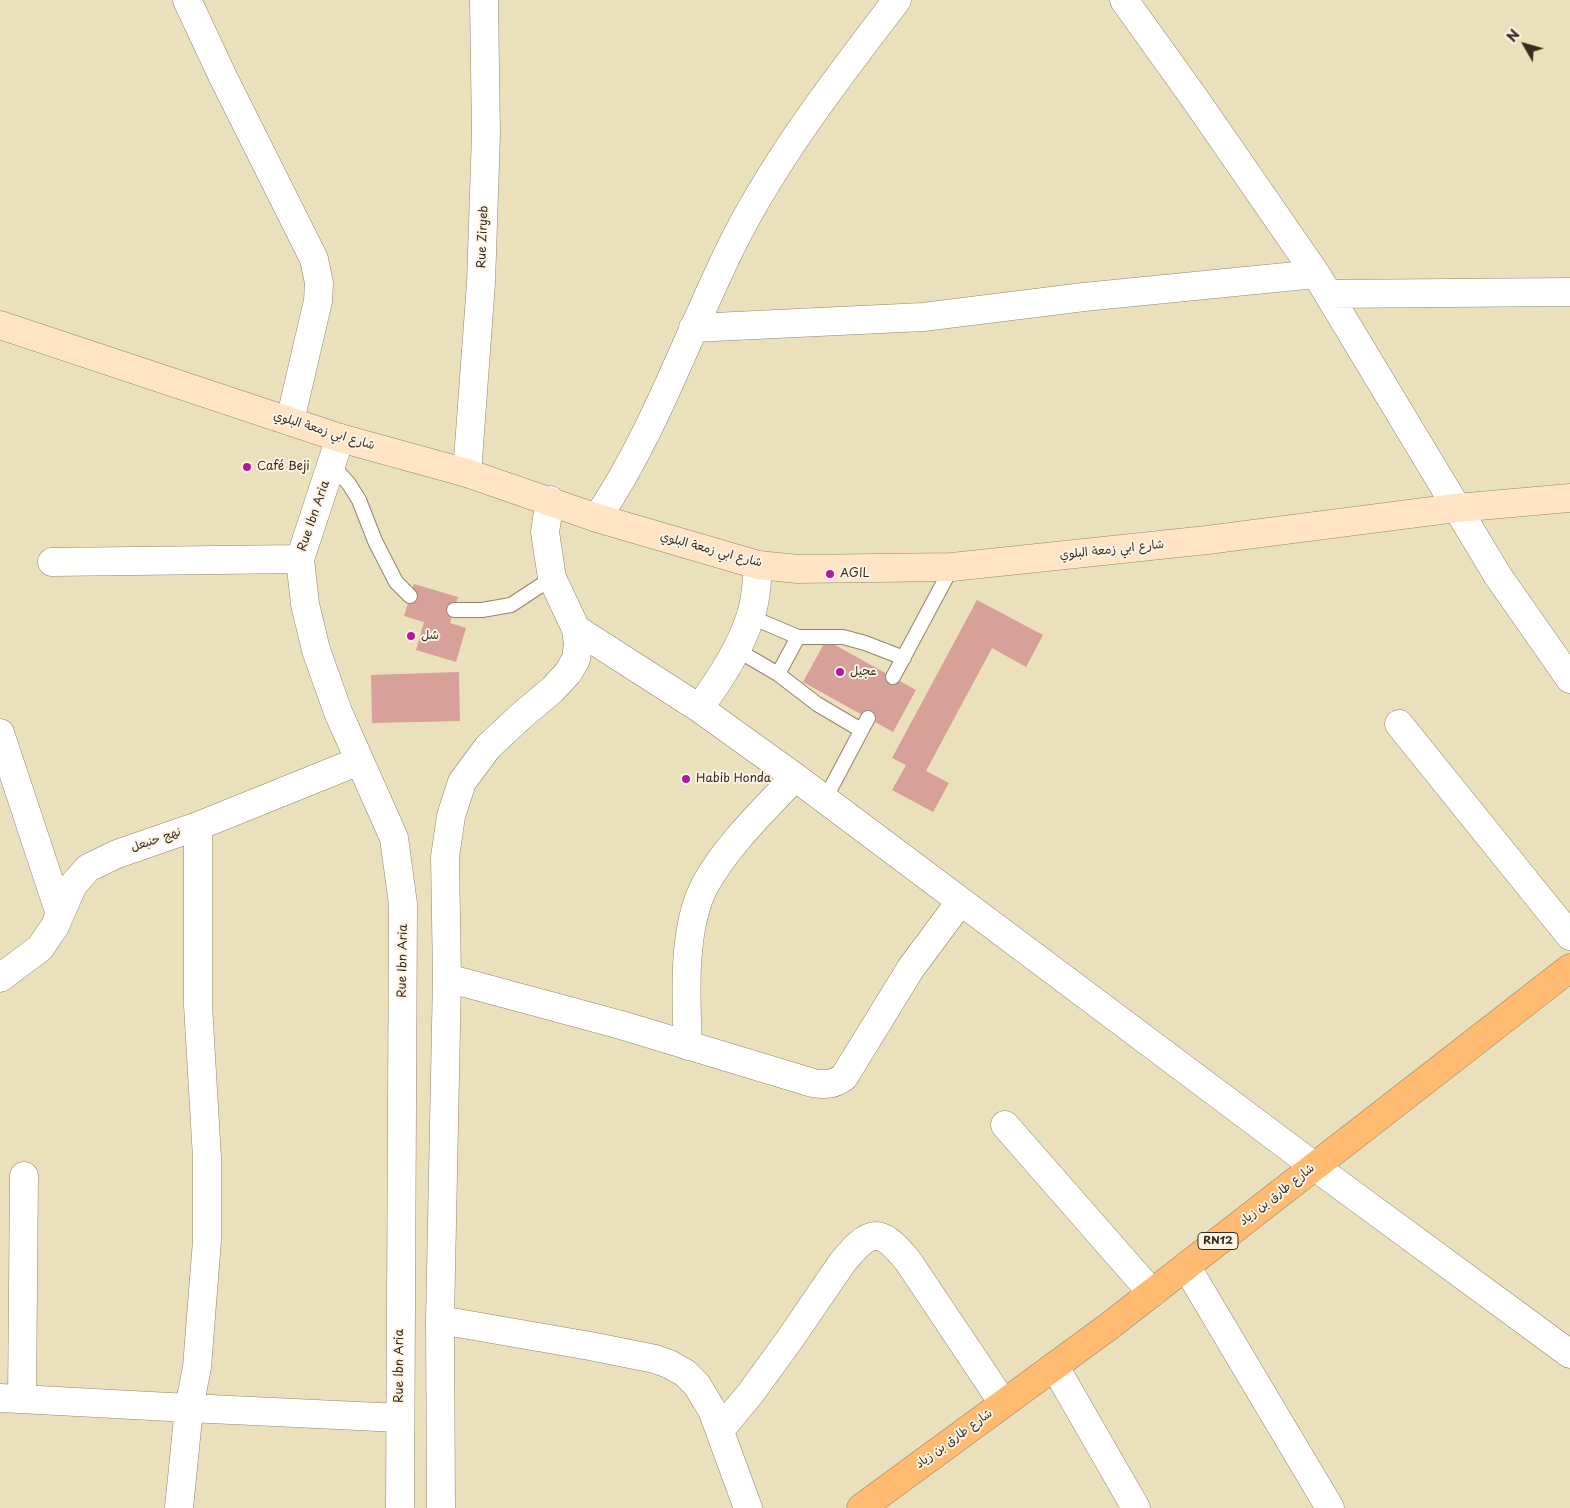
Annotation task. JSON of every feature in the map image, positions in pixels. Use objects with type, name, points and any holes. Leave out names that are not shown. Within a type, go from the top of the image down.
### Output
[{"type":"main road","name":"شارع ابي زمعة البلوي","points":[[0,325],[340,438],[467,473],[550,500],[597,518],[758,565],[798,569],[952,567],[1207,540],[1456,508],[1570,498]]},
{"type":"main road","name":"شارع طارق بن زياد","points":[[861,1508],[1152,1293],[1570,968]]},
{"type":"street","points":[[187,0],[223,78],[314,259],[320,283],[318,301],[290,421]]},
{"type":"street","name":"Rue Ziryeb","points":[[467,473],[482,263],[486,134],[484,0]]},
{"type":"street","points":[[597,518],[618,487],[646,435],[693,328],[737,237],[771,175],[826,92],[897,0]]},
{"type":"street","points":[[1124,0],[1195,99],[1322,284],[1498,576],[1570,679]]},
{"type":"street","points":[[693,328],[923,316],[1084,297],[1322,284],[1570,292]]},
{"type":"street","name":"Rue Ibn Aria","points":[[340,438],[300,560],[305,604],[316,650],[338,712],[394,838],[403,904],[400,1508]]},
{"type":"street","points":[[441,1508],[440,1320],[447,978],[445,857],[451,816],[462,782],[488,747],[520,716],[552,690],[568,673],[576,659],[578,644],[576,629],[552,578],[545,532],[550,500]]},
{"type":"street","points":[[52,562],[300,560]]},
{"type":"street","points":[[699,708],[720,679],[737,650],[751,617],[758,565]]},
{"type":"street","points":[[576,629],[699,708],[795,777],[1314,1166],[1570,1354]]},
{"type":"street","points":[[1399,724],[1570,936]]},
{"type":"street","points":[[0,732],[60,914]]},
{"type":"street","name":"نهج حنبعل","points":[[0,978],[40,948],[55,926],[73,885],[88,868],[117,854],[198,826],[359,761]]},
{"type":"street","points":[[688,1046],[685,986],[689,944],[696,909],[704,886],[719,862],[795,777]]},
{"type":"street","points":[[178,1508],[189,1408],[197,1367],[207,1242],[207,1158],[198,1005],[198,826]]},
{"type":"street","points":[[447,978],[621,1025],[813,1083],[826,1085],[836,1083],[844,1077],[911,968],[960,902]]},
{"type":"street","points":[[1005,1125],[1152,1293]]},
{"type":"street","points":[[24,1176],[11,1398],[400,1418]]},
{"type":"street","points":[[720,1430],[755,1386],[857,1244],[868,1238],[879,1236],[895,1245],[908,1261],[1003,1403]]},
{"type":"street","points":[[1186,1266],[1330,1508]]},
{"type":"street","points":[[440,1320],[655,1359],[685,1373],[697,1385],[712,1410],[748,1508]]},
{"type":"street","points":[[1054,1367],[1136,1508]]},
{"type":"lane","points":[[332,465],[349,484],[396,582],[410,596]]},
{"type":"lane","points":[[893,677],[952,567]]},
{"type":"lane","points":[[454,610],[482,610],[511,605],[552,578]]},
{"type":"lane","points":[[751,617],[798,637],[843,637],[904,658]]},
{"type":"lane","points":[[778,674],[798,637]]},
{"type":"lane","points":[[737,650],[778,674],[817,704],[865,724],[825,799]]},
{"type":"building","points":[[414,584],[458,597],[450,623],[466,628],[456,662],[416,650],[424,622],[404,616]]},
{"type":"building","points":[[977,600],[1043,635],[1026,667],[992,648],[926,771],[949,783],[933,812],[892,790],[906,765],[892,758]]},
{"type":"building","points":[[826,640],[916,690],[893,732],[803,682]]},
{"type":"building","points":[[459,672],[460,721],[372,723],[371,675]]},
{"type":"place","name":"Café Beji","points":[[247,467]]},
{"type":"place","name":"AGIL","points":[[830,574]]},
{"type":"place","name":"شل","points":[[411,636]]},
{"type":"place","name":"عجيل","points":[[840,672]]},
{"type":"place","name":"Habib Honda","points":[[686,779]]}]
